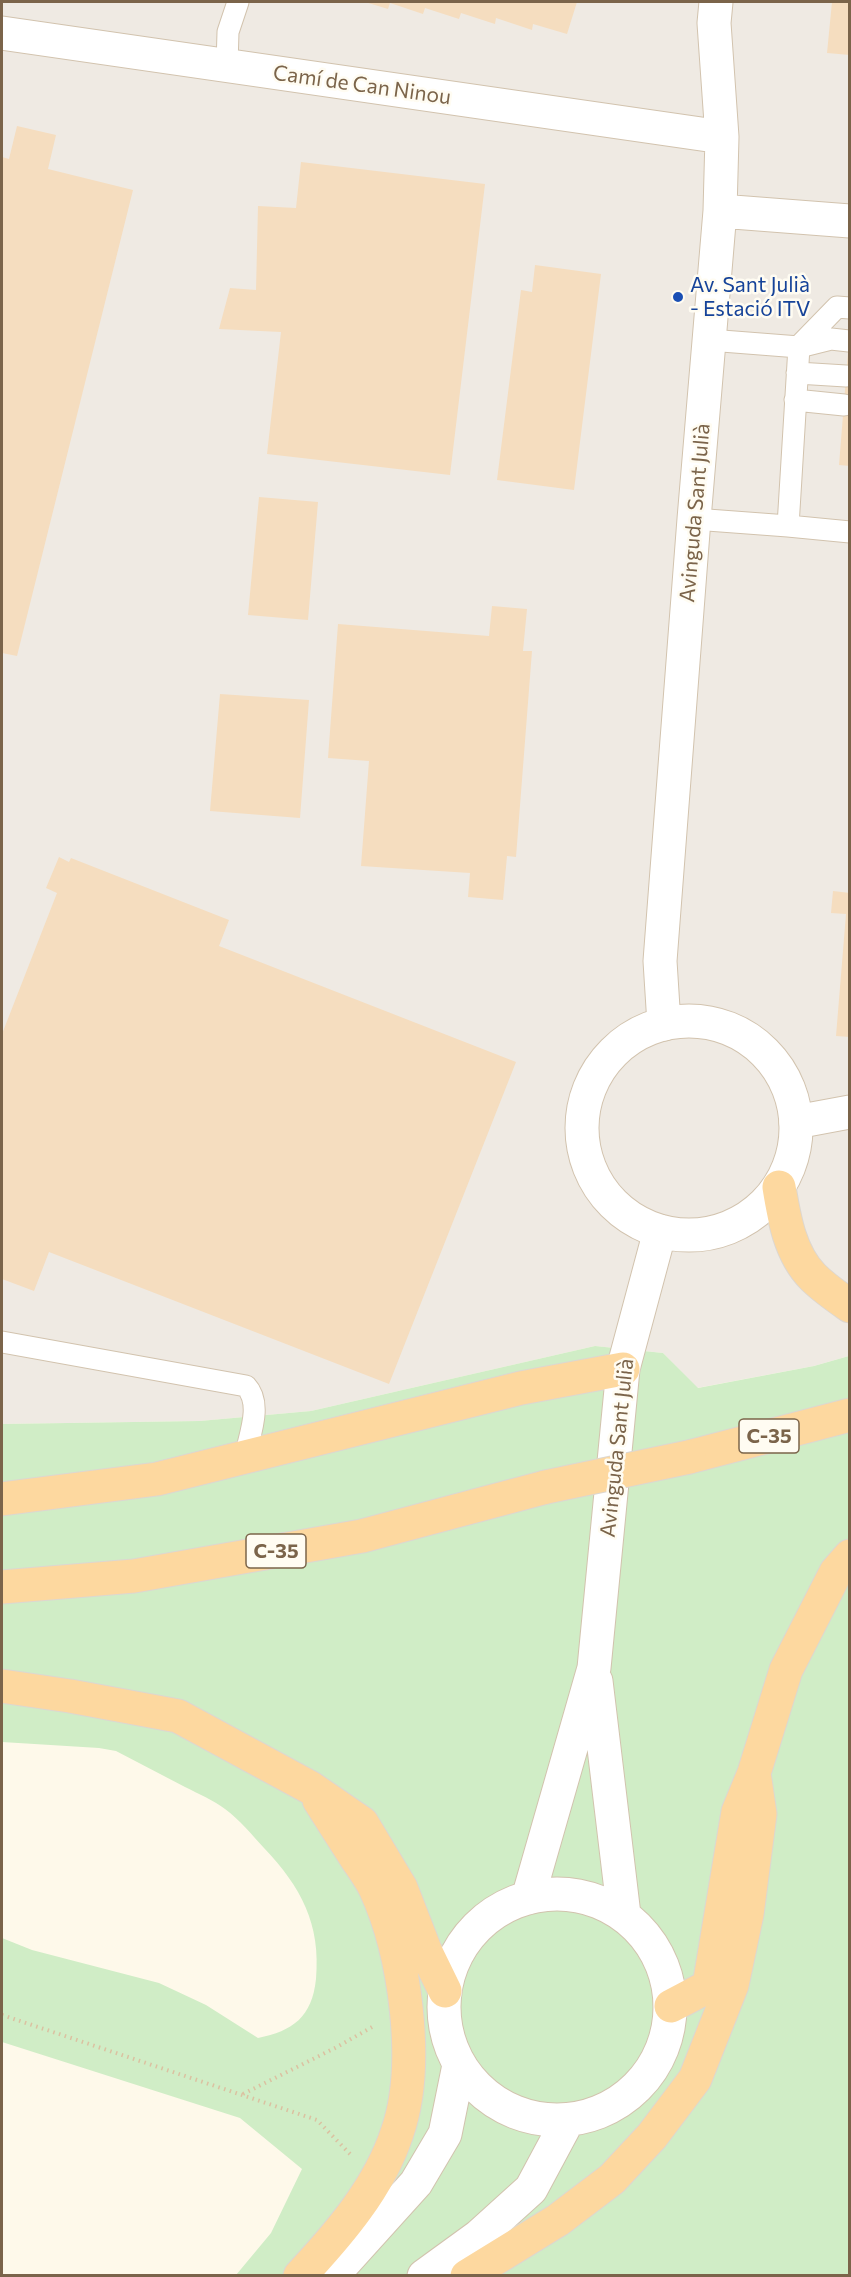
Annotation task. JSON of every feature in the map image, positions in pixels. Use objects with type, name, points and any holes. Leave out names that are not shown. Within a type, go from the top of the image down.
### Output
[{"type":"highway","points":[[779,1187],[784,1222],[796,1252],[811,1276],[849,1306]]},
{"type":"highway","points":[[2,1499],[157,1479],[521,1388],[623,1369]]},
{"type":"highway","name":"C-35","points":[[2,1587],[134,1576],[362,1536],[546,1487],[689,1457],[849,1415]]},
{"type":"highway","points":[[671,2006],[709,1986],[738,1812],[754,1773],[786,1670],[836,1572],[849,1556]]},
{"type":"highway","points":[[2,1686],[178,1716],[311,1788],[362,1823],[401,1888],[425,1950],[445,1991]]},
{"type":"highway","points":[[467,2276],[558,2220],[612,2179],[652,2136],[695,2079],[732,1985],[747,1914],[760,1814],[754,1773]]},
{"type":"highway","points":[[300,2276],[340,2233],[375,2179],[398,2133],[409,2077],[406,2006],[396,1946],[375,1887],[311,1788]]},
{"type":"street","name":"Avinguda Sant Julià","points":[[664,1024],[660,961],[720,211],[722,137],[714,23],[716,2]]},
{"type":"street","name":"Camí de Can Ninou","points":[[2,33],[722,137]]},
{"type":"street","points":[[720,211],[849,222]]},
{"type":"street","points":[[690,1021],[717,1024],[742,1035],[764,1051],[781,1072],[792,1096],[796,1122],[795,1145],[789,1167],[779,1187],[753,1213],[739,1223],[714,1233],[687,1235],[660,1231],[632,1218],[608,1198],[591,1172],[583,1142],[583,1111],[593,1081],[610,1055],[635,1036],[664,1024],[690,1021]]},
{"type":"street","points":[[796,1122],[849,1112]]},
{"type":"street","name":"Avinguda Sant Julià","points":[[594,1668],[623,1369],[660,1231]]},
{"type":"street","points":[[528,1898],[594,1668]]},
{"type":"street","points":[[594,1668],[624,1915]]},
{"type":"street","points":[[561,1894],[594,1900],[624,1915],[649,1940],[665,1971],[671,2006],[667,2040],[652,2070],[630,2095],[600,2112],[568,2120],[535,2118],[506,2108],[479,2090],[459,2065],[446,2029],[445,1991],[454,1959],[472,1932],[498,1910],[528,1898],[561,1894]]},
{"type":"street","points":[[332,2276],[416,2183],[445,2134],[459,2065]]},
{"type":"street","points":[[423,2276],[479,2236],[531,2189],[568,2120]]},
{"type":"lane","points":[[227,65],[228,32],[237,2]]},
{"type":"lane","points":[[788,526],[799,347],[837,307],[849,308]]},
{"type":"lane","points":[[709,340],[799,347],[831,339],[849,341]]},
{"type":"lane","points":[[797,373],[846,376]]},
{"type":"lane","points":[[795,400],[844,405]]},
{"type":"lane","points":[[694,519],[849,532]]},
{"type":"lane","points":[[2,1342],[246,1386],[252,1393],[254,1407],[245,1457]]},
{"type":"path","points":[[243,2095],[337,2048],[406,2006]]},
{"type":"path","points":[[2,2015],[317,2120],[375,2179]]},
{"type":"shaded area","points":[[2,2],[849,2],[849,1356],[814,1366],[697,1388],[663,1353],[595,1346],[311,1411],[200,1421],[2,1424]]},
{"type":"green space","points":[[595,1346],[663,1353],[698,1388],[814,1366],[849,1356],[849,2275],[236,2275],[271,2233],[302,2169],[240,2118],[2,2042],[2,1938],[32,1950],[159,1983],[206,2005],[258,2038],[291,2026],[305,2013],[310,2003],[314,1992],[317,1959],[312,1924],[298,1892],[277,1863],[241,1823],[216,1803],[116,1751],[2,1742],[2,1424],[200,1421],[311,1411]]},
{"type":"building","points":[[365,2],[577,2],[567,34],[533,24],[532,30],[496,18],[495,24],[461,13],[459,19],[425,8],[423,14],[390,3],[388,9]]},
{"type":"building","points":[[832,2],[850,2],[850,55],[827,53]]},
{"type":"building","points":[[17,126],[56,135],[48,169],[133,190],[17,656],[2,653],[2,157],[9,159]]},
{"type":"building","points":[[301,162],[485,184],[450,475],[267,454],[281,332],[219,329],[230,288],[256,290],[258,206],[296,208]]},
{"type":"building","points":[[535,265],[601,274],[574,490],[497,480],[521,290],[532,292]]},
{"type":"building","points":[[848,353],[850,353],[850,466],[839,465]]},
{"type":"building","points":[[259,497],[318,502],[308,620],[248,615]]},
{"type":"building","points":[[492,606],[527,609],[523,651],[532,651],[516,857],[507,856],[503,900],[468,897],[470,873],[361,866],[369,761],[328,758],[338,624],[489,636]]},
{"type":"building","points":[[220,694],[309,700],[300,818],[210,811]]},
{"type":"building","points":[[59,857],[69,862],[71,858],[229,920],[219,946],[516,1062],[389,1384],[49,1252],[34,1291],[2,1279],[2,1034],[57,893],[46,888]]},
{"type":"building","points":[[833,891],[850,893],[850,1037],[836,1036],[846,914],[831,913]]},
{"type":"place","name":"Av. Sant Julià - Estació ITV","points":[[678,297]]}]
